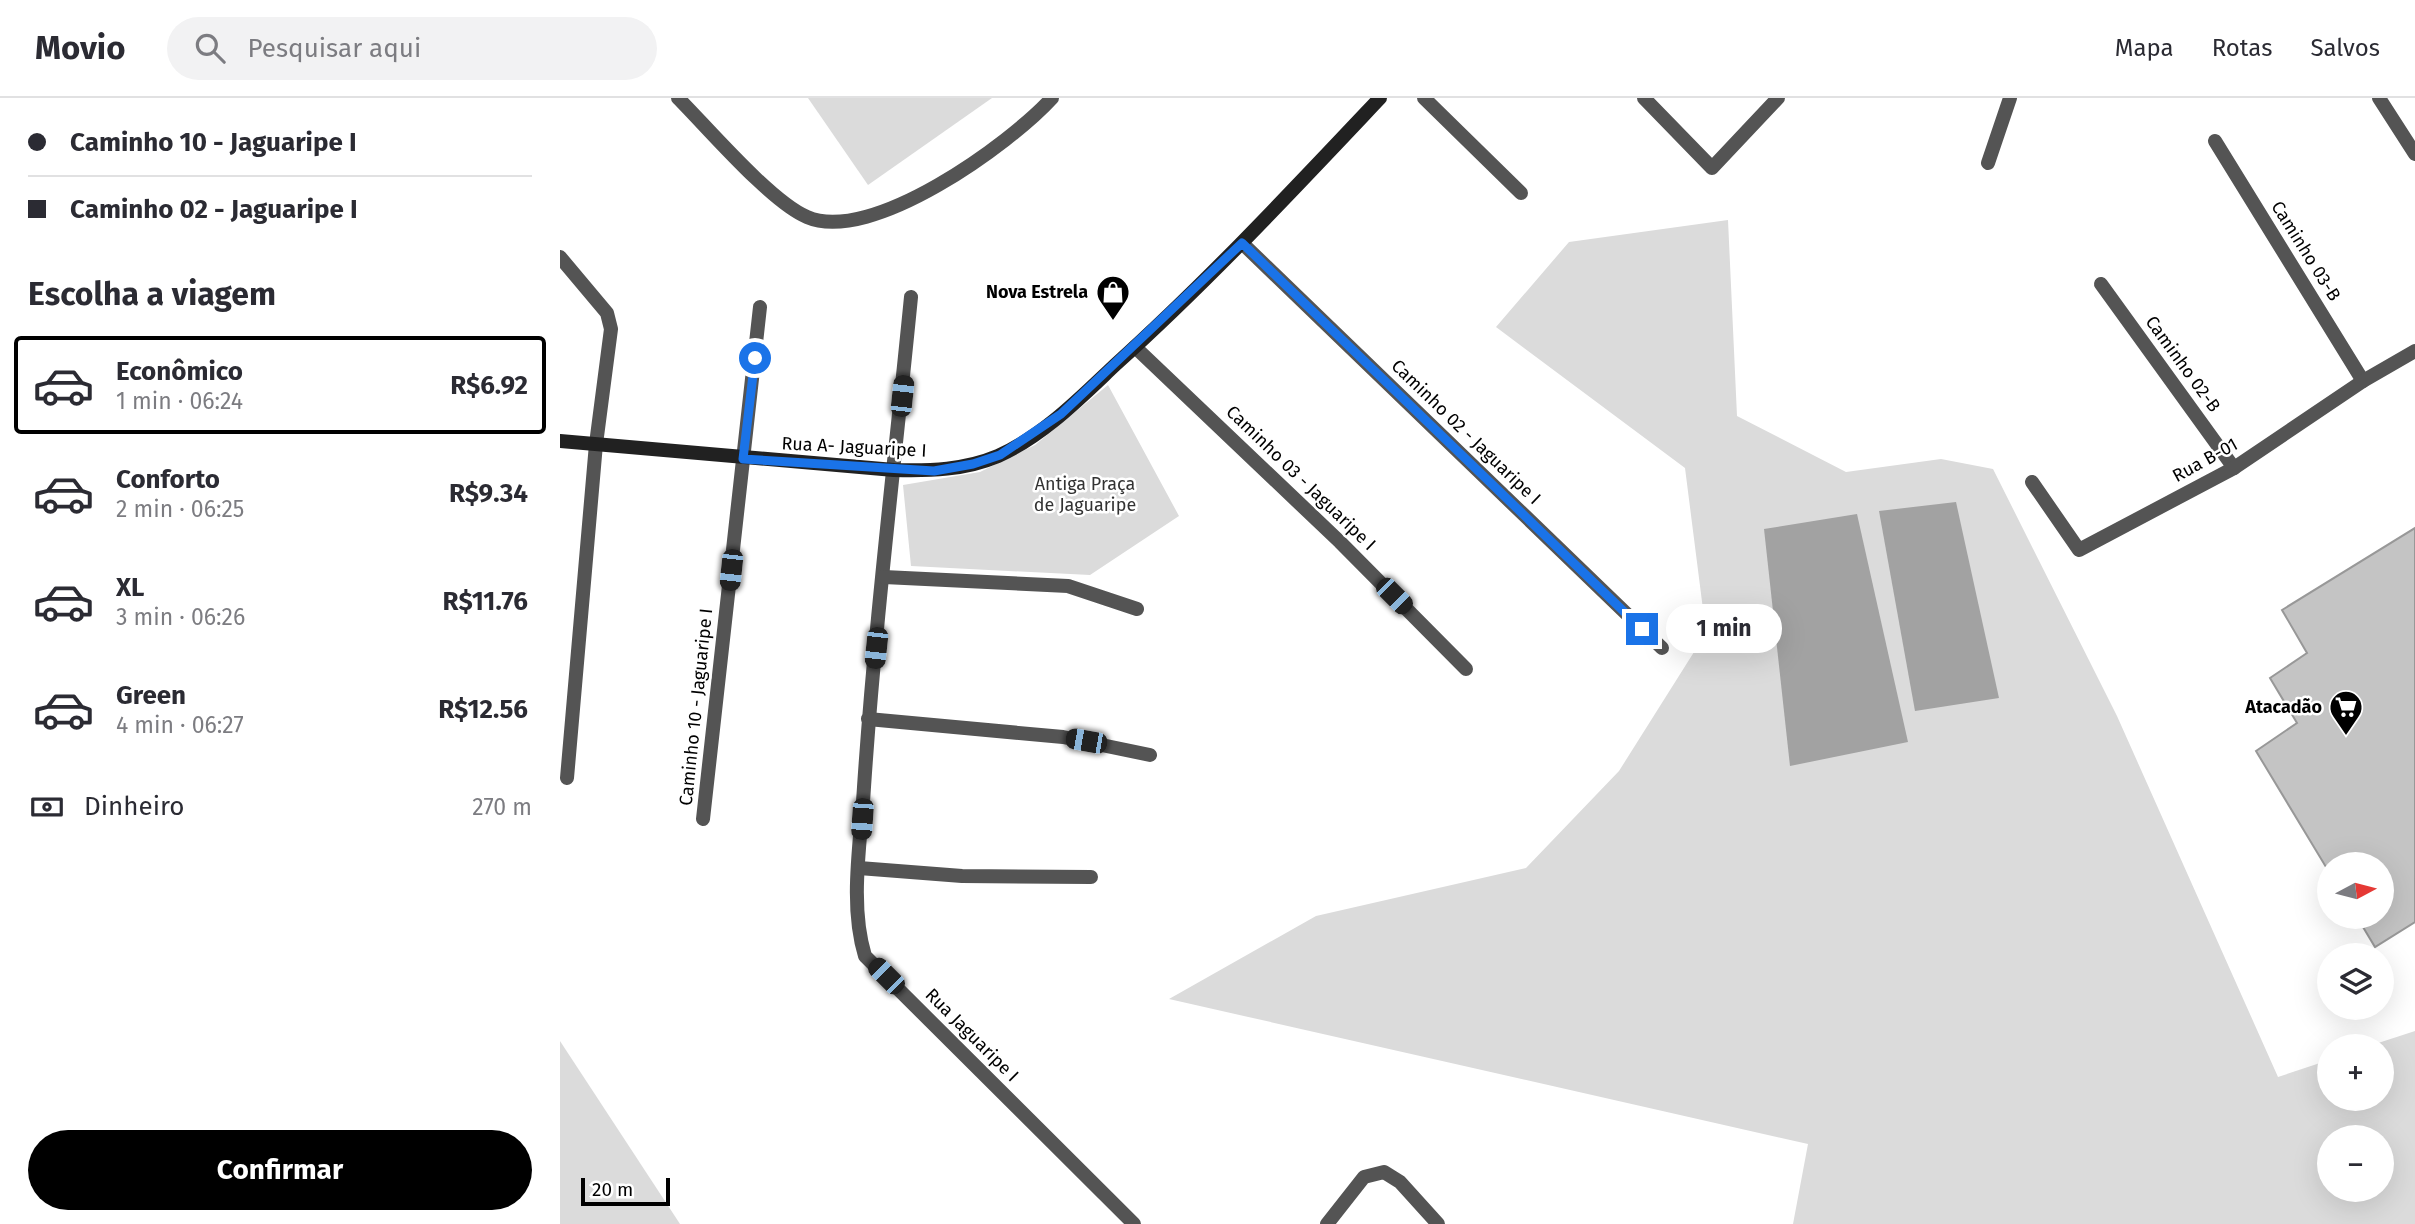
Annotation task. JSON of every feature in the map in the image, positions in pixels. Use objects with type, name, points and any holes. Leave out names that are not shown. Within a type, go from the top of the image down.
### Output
[{"type":"main road","name":"Rua A- Jaguaripe I","points":[[560,441],[743,459],[894,470],[934,471],[973,464],[1000,455],[1061,414],[1135,347],[1242,243],[1380,98]]},
{"type":"street","points":[[678,98],[749,170],[806,217],[831,223],[865,219],[907,202],[981,157],[1035,117],[1052,98]]},
{"type":"street","points":[[1424,98],[1521,193]]},
{"type":"street","points":[[1644,98],[1712,168],[1779,98]]},
{"type":"street","points":[[1988,163],[2010,98]]},
{"type":"street","points":[[2379,98],[2415,154]]},
{"type":"street","name":"Caminho 03-B","points":[[2216,141],[2363,381]]},
{"type":"street","name":"Caminho 02 - Jaguaripe I","points":[[1242,243],[1662,648]]},
{"type":"street","points":[[560,257],[607,313],[611,329],[596,444],[567,778]]},
{"type":"street","name":"Caminho 02-B","points":[[2101,284],[2234,468]]},
{"type":"street","name":"Rua Jaguaripe I","points":[[911,297],[869,719],[859,868],[860,940],[865,956],[1134,1224]]},
{"type":"street","name":"Caminho 10 - Jaguaripe I","points":[[703,819],[761,307]]},
{"type":"street","name":"Caminho 03 - Jaguaripe I","points":[[1135,347],[1340,542],[1466,669]]},
{"type":"street","name":"Rua B-01","points":[[2032,482],[2079,550],[2234,468],[2363,381],[2415,351]]},
{"type":"street","points":[[884,576],[1068,586],[1137,609]]},
{"type":"street","points":[[869,719],[1063,737],[1150,755]]},
{"type":"street","points":[[859,868],[962,876],[1091,877]]},
{"type":"street","points":[[1326,1224],[1364,1177],[1384,1172],[1401,1182],[1438,1224]]},
{"type":"green space","points":[[808,98],[992,98],[868,185]]},
{"type":"green space","points":[[1728,220],[1737,416],[1846,472],[1941,459],[1993,469],[2117,716],[2278,1077],[2317,1064],[2317,1111],[2394,1111],[2394,1038],[2415,1031],[2415,1224],[1793,1224],[1808,1144],[1169,999],[1316,916],[1526,868],[1619,771],[1706,633],[1685,468],[1496,327],[1569,242]]},
{"type":"green space","name":"Antiga Praça de Jaguaripe","points":[[1108,385],[1179,516],[1090,575],[911,566],[903,485],[980,472],[1035,445]]},
{"type":"green space","points":[[560,1041],[680,1224],[560,1224]]},
{"type":"shaded area","points":[[1956,502],[1999,698],[1915,711],[1879,511]]},
{"type":"shaded area","points":[[1857,514],[1908,742],[1790,766],[1764,529]]},
{"type":"building","name":"Atacadão","points":[[2415,528],[2415,922],[2381,943],[2373,943],[2364,929],[2394,929],[2394,852],[2317,852],[2256,751],[2297,723],[2270,678],[2307,653],[2282,610]]},
{"type":"place","name":"Nova Estrela","points":[[1113,322]]},
{"type":"place","name":"Atacadão","points":[[2346,737]]},
{"type":"route","points":[[755,358],[743,459],[934,471],[973,464],[1000,455],[1034,435],[1061,414],[1135,347],[1242,243],[1642,629]]}]
